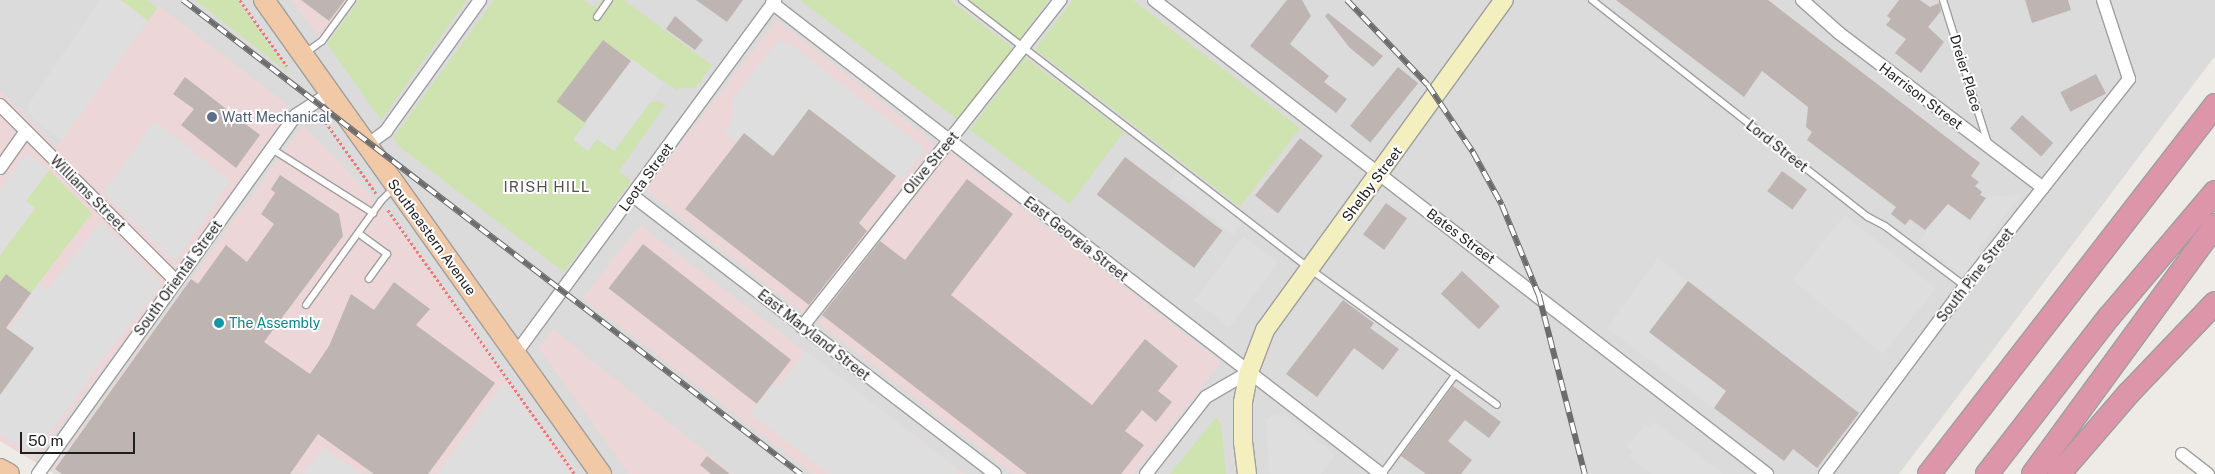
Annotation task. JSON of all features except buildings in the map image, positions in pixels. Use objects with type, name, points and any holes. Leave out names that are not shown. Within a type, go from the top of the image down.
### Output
[{"type":"highway","points":[[1929,474],[2215,105]]},
{"type":"highway","points":[[1987,474],[2110,317],[2215,192]]},
{"type":"highway","points":[[2032,474],[2215,225]]},
{"type":"highway","points":[[2059,474],[2129,393],[2215,303]]},
{"type":"main road","name":"Southeastern Avenue","points":[[264,0],[303,54],[322,98],[367,145],[601,474]]},
{"type":"main road","name":"Shelby Street","points":[[1247,474],[1242,416],[1249,372],[1271,320],[1380,174],[1504,0]]},
{"type":"main road","points":[[0,469],[9,474]]},
{"type":"street","points":[[367,145],[386,131],[480,0]]},
{"type":"street","name":"Olive Street","points":[[802,327],[1060,0]]},
{"type":"street","name":"Bates Street","points":[[1154,0],[1767,474]]},
{"type":"street","name":"Harrison Street","points":[[1802,0],[1839,33],[2043,188]]},
{"type":"street","name":"South Pine Street","points":[[1825,474],[1965,286],[2129,79],[2103,0]]},
{"type":"street","name":"East Georgia Street","points":[[771,1],[949,141],[1381,474]]},
{"type":"street","name":"Leota Street","points":[[516,353],[633,196],[771,1]]},
{"type":"street","name":"South Oriental Street","points":[[38,474],[296,115],[322,98]]},
{"type":"street","name":"Williams Street","points":[[0,105],[176,281]]},
{"type":"street","points":[[0,168],[26,132]]},
{"type":"street","name":"East Maryland Street","points":[[633,196],[994,474]]},
{"type":"street","points":[[1146,474],[1206,396],[1249,372]]},
{"type":"street","points":[[2182,454],[2208,474]]},
{"type":"lane","points":[[303,54],[322,41],[352,0]]},
{"type":"lane","points":[[597,17],[609,0]]},
{"type":"lane","points":[[962,0],[1310,269],[1497,405]]},
{"type":"lane","name":"Lord Street","points":[[1592,0],[1868,217],[1885,226],[1965,286]]},
{"type":"lane","name":"Dreier Place","points":[[1943,0],[1989,147]]},
{"type":"lane","points":[[272,149],[372,213]]},
{"type":"lane","points":[[306,305],[381,201],[396,186]]},
{"type":"lane","points":[[358,233],[387,254],[369,279]]},
{"type":"lane","points":[[1381,474],[1456,374]]},
{"type":"path","points":[[240,0],[291,71]]},
{"type":"path","points":[[322,98],[381,201],[575,474]]},
{"type":"shaded area","name":"IRISH HILL","points":[[0,0],[2215,0],[2215,56],[1899,474],[55,474],[0,441]]},
{"type":"shaded area","points":[[100,0],[121,0],[148,21],[62,140],[31,117],[28,105]]},
{"type":"shaded area","points":[[291,0],[352,0],[322,41]]},
{"type":"shaded area","points":[[159,6],[289,106],[275,131],[133,328],[34,461],[0,441],[0,90],[56,147]]},
{"type":"shaded area","points":[[777,20],[935,144],[803,313],[645,189]]},
{"type":"shaded area","points":[[779,40],[796,48],[925,149],[902,181],[809,109],[773,156],[744,133],[736,142],[724,134],[732,121],[733,98]]},
{"type":"shaded area","points":[[632,59],[664,83],[614,151],[597,139],[588,151],[573,140]]},
{"type":"shaded area","points":[[155,121],[230,181],[175,262],[103,192]]},
{"type":"shaded area","name":"The Assembly","points":[[303,125],[395,220],[575,474],[51,472]]},
{"type":"shaded area","points":[[950,152],[1221,362],[1134,474],[1014,474],[818,323]]},
{"type":"shaded area","points":[[27,153],[49,170],[26,201],[35,208],[0,255],[0,189]]},
{"type":"shaded area","points":[[1178,172],[1243,222],[1233,235],[1168,185]]},
{"type":"shaded area","points":[[2022,194],[1977,250],[1983,254],[1964,276],[1919,241],[1948,204],[1970,220],[1986,198]]},
{"type":"shaded area","points":[[1845,215],[1936,289],[1883,354],[1792,280]]},
{"type":"shaded area","points":[[101,222],[162,284],[109,350],[35,455],[0,434],[0,395],[9,331],[38,283],[46,291]]},
{"type":"shaded area","points":[[640,225],[965,474],[813,474],[583,298]]},
{"type":"shaded area","points":[[1243,236],[1278,262],[1229,327],[1194,301]]},
{"type":"shaded area","points":[[1658,258],[1688,281],[1649,332],[1726,391],[1714,408],[1607,328]]},
{"type":"shaded area","points":[[553,329],[733,474],[629,474],[539,348]]},
{"type":"shaded area","points":[[806,351],[958,470],[957,474],[829,474],[750,413],[773,384],[778,387]]},
{"type":"shaded area","points":[[505,381],[571,474],[437,474]]},
{"type":"shaded area","points":[[1276,413],[1288,417],[1335,455],[1321,474],[1270,474],[1265,420]]},
{"type":"shaded area","points":[[1655,422],[1723,474],[1651,474],[1630,457],[1633,452],[1627,447],[1645,424],[1650,428]]},
{"type":"shaded area","points":[[323,447],[361,474],[303,474]]},
{"type":"green space","points":[[120,0],[147,0],[157,8],[148,21]]},
{"type":"green space","points":[[195,0],[237,0],[290,74]]},
{"type":"green space","points":[[359,0],[467,0],[381,120],[327,44]]},
{"type":"green space","points":[[494,0],[584,0],[596,8],[602,0],[624,0],[712,65],[695,88],[679,88],[678,91],[603,41],[558,102],[586,123],[573,140],[597,139],[614,151],[650,103],[658,101],[666,104],[619,171],[631,181],[564,272],[401,148],[393,138]]},
{"type":"green space","points":[[800,0],[950,0],[1013,48],[958,120]]},
{"type":"green space","points":[[967,0],[1049,0],[1019,40]]},
{"type":"green space","points":[[1073,0],[1133,0],[1300,128],[1240,207],[1035,49]]},
{"type":"green space","points":[[1025,57],[1124,132],[1069,204],[970,130]]},
{"type":"green space","points":[[49,170],[92,213],[31,293],[6,274],[0,282],[0,255],[35,209],[26,201]]},
{"type":"green space","points":[[1216,417],[1221,424],[1226,474],[1170,474]]},
{"type":"railway","points":[[183,0],[801,474]]},
{"type":"railway","points":[[1347,0],[1428,85],[1473,152],[1502,205],[1539,295],[1585,474]]},
{"type":"place","name":"Watt Mechanical","points":[[212,117]]},
{"type":"place","name":"The Assembly","points":[[219,323]]},
{"type":"district","name":"IRISH HILL","points":[[547,187]]}]
